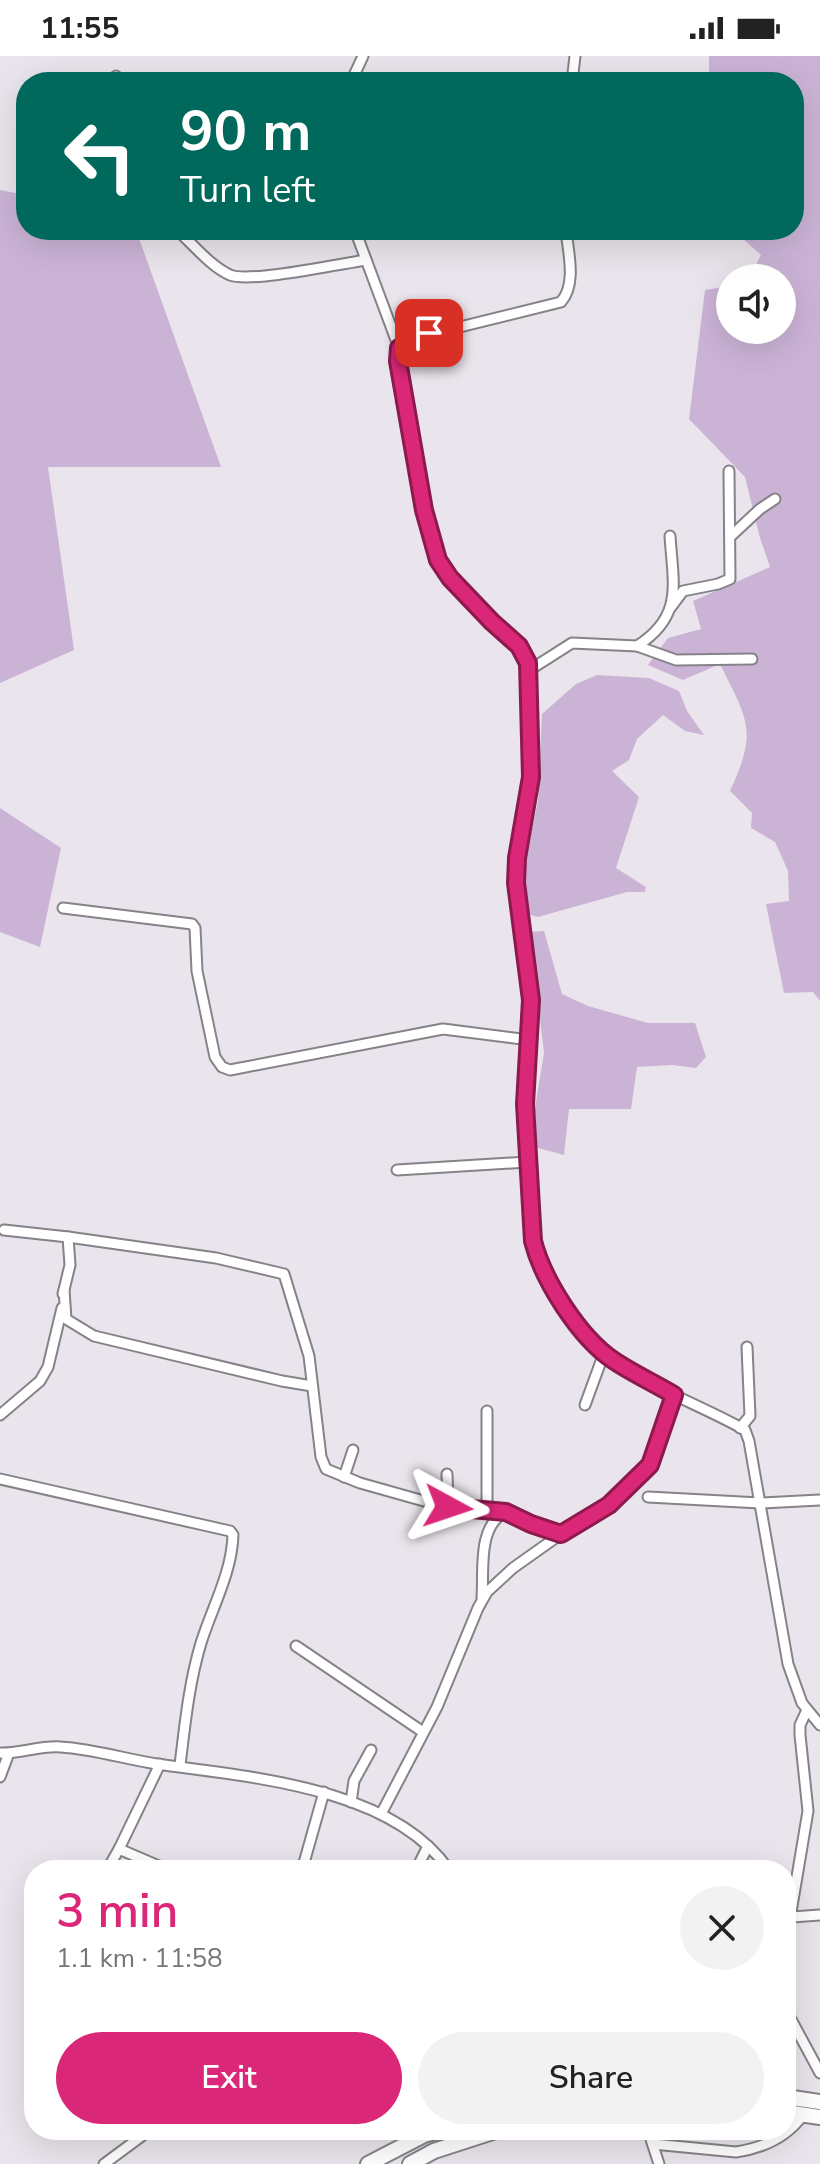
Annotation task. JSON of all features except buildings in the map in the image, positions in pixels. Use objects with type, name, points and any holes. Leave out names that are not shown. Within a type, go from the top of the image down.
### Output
[{"type":"main road","points":[[796,2098],[820,2102]]},
{"type":"main road","points":[[796,2114],[820,2117]]},
{"type":"main road","points":[[368,2164],[414,2140]]},
{"type":"main road","points":[[410,2164],[434,2151],[468,2140]]},
{"type":"street","points":[[188,240],[228,274],[235,276],[265,275],[366,260]]},
{"type":"street","points":[[359,240],[399,348],[398,361],[424,510],[438,560],[450,578],[524,652],[528,671],[531,777],[517,858],[516,883],[531,1000],[525,1104],[533,1241],[537,1255],[576,1323],[604,1353],[674,1395],[745,1430],[788,1664],[802,1703],[820,1725]]},
{"type":"street","points":[[399,348],[411,339],[429,333],[561,302],[569,288],[567,240]]},
{"type":"street","points":[[671,607],[683,591],[730,579],[729,471]]},
{"type":"street","points":[[731,536],[774,499],[765,492]]},
{"type":"street","points":[[637,646],[653,635],[668,617],[673,589],[670,536]]},
{"type":"street","points":[[528,671],[572,643],[637,646],[676,660],[752,659]]},
{"type":"street","points":[[63,908],[192,924],[195,928],[197,971],[215,1057],[222,1067],[230,1070],[443,1029],[529,1040]]},
{"type":"street","points":[[397,1170],[527,1162]]},
{"type":"street","points":[[4,1230],[216,1258],[284,1274],[306,1342],[326,1469],[448,1507],[506,1512],[561,1534]]},
{"type":"street","points":[[0,1415],[40,1381],[48,1367],[70,1265],[68,1237]]},
{"type":"street","points":[[64,1290],[66,1319],[94,1336],[312,1386]]},
{"type":"street","points":[[740,1428],[750,1416],[747,1347]]},
{"type":"street","points":[[585,1405],[604,1353]]},
{"type":"street","points":[[381,1814],[443,1694],[482,1601],[499,1579],[561,1534],[609,1505],[650,1465],[674,1395]]},
{"type":"street","points":[[487,1411],[487,1510]]},
{"type":"street","points":[[344,1477],[353,1450]]},
{"type":"street","points":[[447,1474],[448,1507]]},
{"type":"street","points":[[0,1479],[230,1531],[233,1535],[219,1596],[201,1644],[187,1703],[180,1765]]},
{"type":"street","points":[[648,1497],[760,1503],[820,1500]]},
{"type":"street","points":[[482,1601],[489,1526],[506,1512]]},
{"type":"street","points":[[296,1646],[423,1732]]},
{"type":"street","points":[[796,1890],[808,1811],[800,1735],[800,1725],[807,1710]]},
{"type":"street","points":[[0,1777],[4,1753],[59,1746],[324,1792],[381,1814],[428,1846],[440,1860]]},
{"type":"street","points":[[351,1802],[354,1781],[371,1750]]},
{"type":"street","points":[[113,1860],[160,1764]]},
{"type":"street","points":[[305,1860],[324,1792]]},
{"type":"street","points":[[421,1860],[428,1846]]},
{"type":"street","points":[[119,1849],[145,1860]]},
{"type":"street","points":[[796,1917],[820,1915]]},
{"type":"street","points":[[796,2029],[820,2073]]},
{"type":"street","points":[[796,2124],[803,2115]]},
{"type":"street","points":[[104,2164],[136,2140]]},
{"type":"street","points":[[652,2140],[659,2164]]},
{"type":"street","points":[[653,2144],[736,2152],[749,2150],[769,2140]]},
{"type":"shaded area","points":[[709,56],[820,56],[820,1001],[813,992],[784,993],[766,904],[789,901],[788,871],[775,842],[751,828],[752,813],[730,791],[744,753],[746,726],[720,664],[683,680],[648,665],[668,638],[701,629],[693,601],[770,567],[745,477],[689,419],[705,290],[716,288],[716,344],[796,344],[796,264],[756,264],[761,255],[744,240],[804,240],[804,72],[709,72]]},
{"type":"shaded area","points":[[0,190],[16,193],[16,240],[140,240],[221,467],[48,467],[74,650],[0,683]]},
{"type":"shaded area","points":[[597,675],[649,678],[679,691],[687,711],[704,735],[685,731],[663,715],[637,739],[629,760],[612,771],[639,797],[616,868],[646,887],[645,892],[627,892],[538,917],[527,914],[521,882],[538,801],[542,714],[576,684]]},
{"type":"shaded area","points":[[0,808],[61,848],[40,947],[0,932]]},
{"type":"shaded area","points":[[544,931],[562,994],[588,1006],[648,1023],[695,1023],[706,1057],[696,1068],[673,1065],[637,1067],[631,1109],[569,1109],[564,1155],[534,1147],[532,1126],[544,1053],[526,932]]},
{"type":"route","points":[[429,333],[411,339],[399,348],[398,361],[424,510],[438,560],[450,578],[519,646],[528,663],[531,777],[517,858],[516,883],[531,1000],[525,1104],[533,1241],[557,1294],[595,1345],[612,1359],[674,1395],[647,1469],[635,1477],[609,1505],[561,1534],[506,1512],[448,1507]]}]
